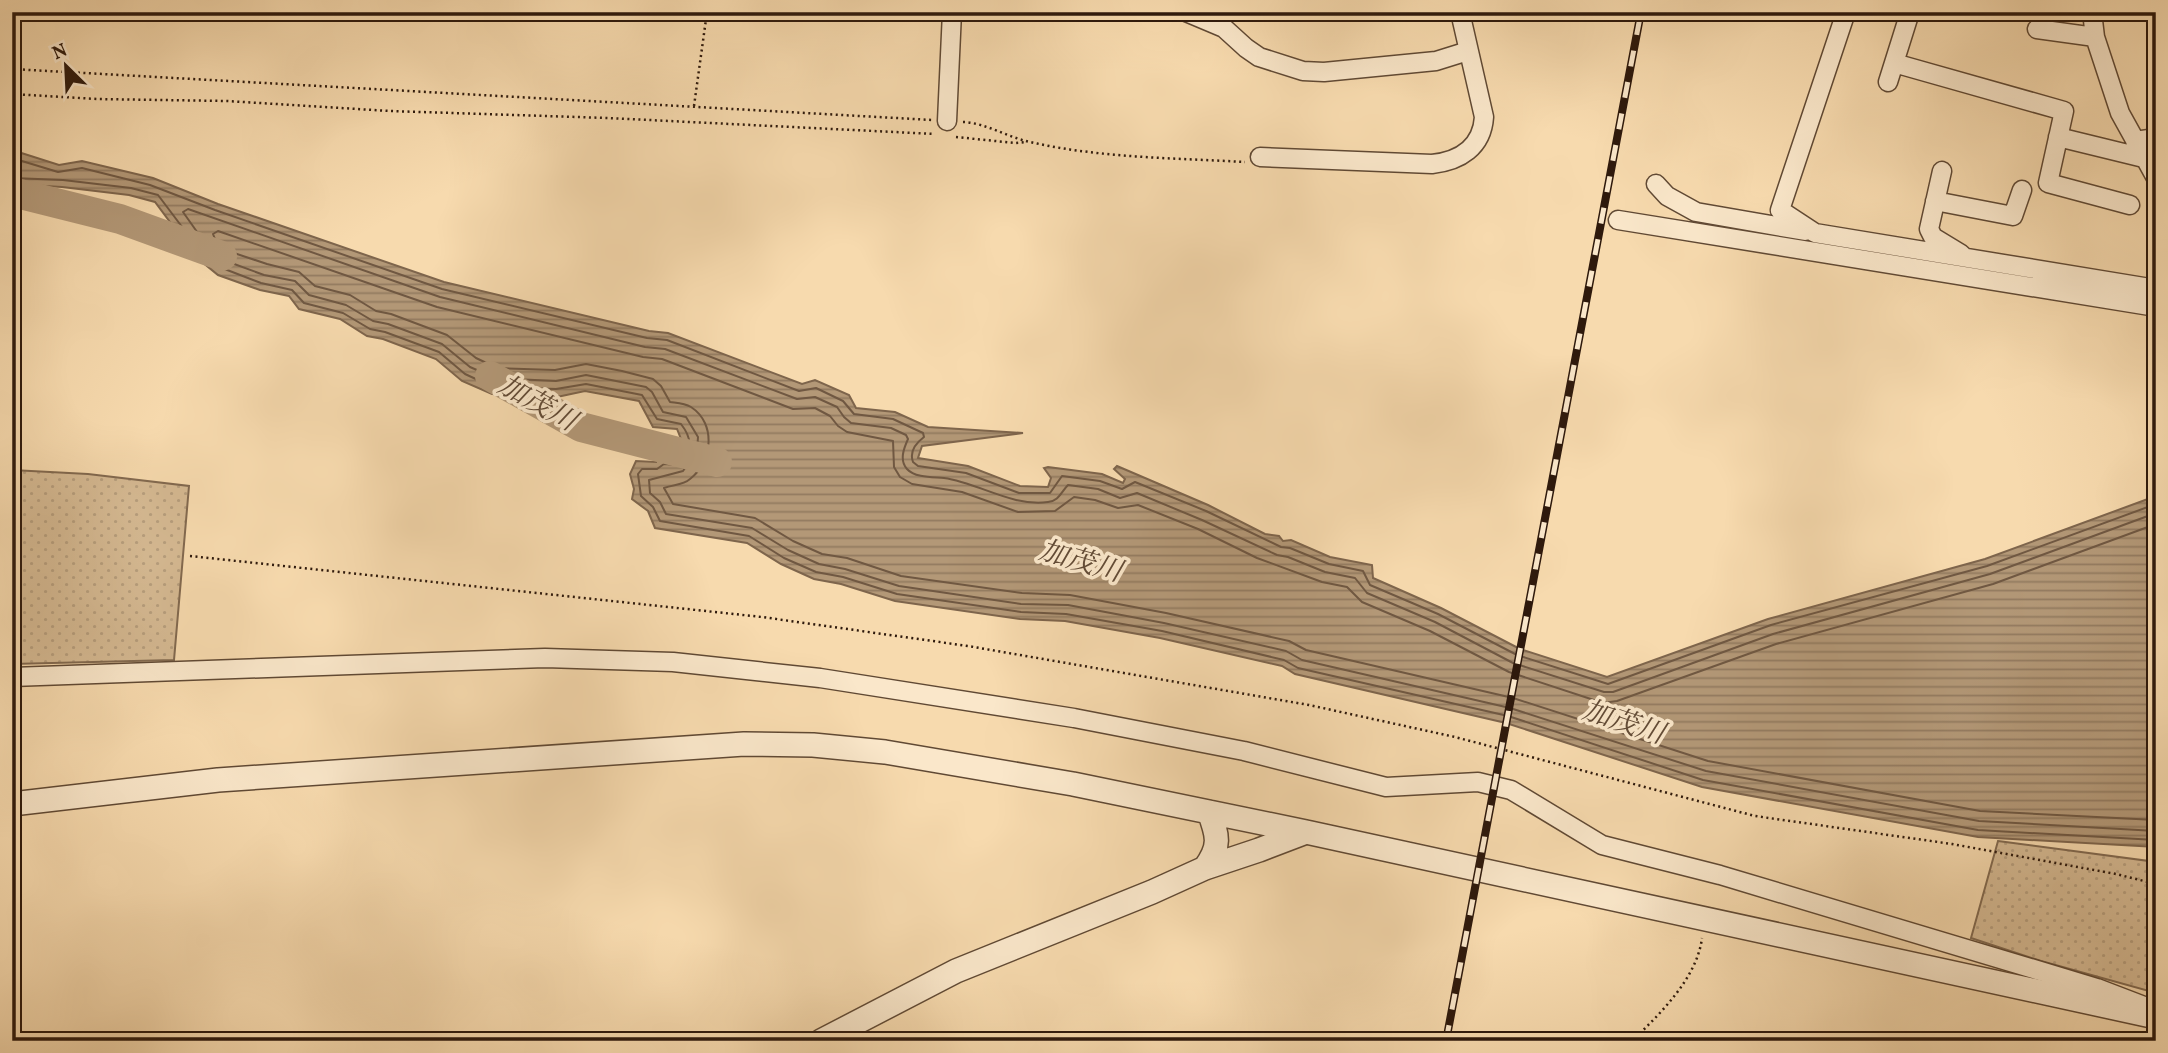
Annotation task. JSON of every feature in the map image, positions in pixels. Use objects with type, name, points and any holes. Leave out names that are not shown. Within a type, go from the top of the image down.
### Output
[{"type":"street","points":[[947,128],[953,12]]},
{"type":"street","points":[[1186,12],[1224,28],[1259,57],[1303,71],[1324,72],[1425,62],[1468,51]]},
{"type":"street","points":[[1260,157],[1432,164],[1447,163],[1460,158],[1471,149],[1483,129],[1484,117],[1460,12]]},
{"type":"street","points":[[1815,233],[1780,210],[1846,12]]},
{"type":"street","points":[[1888,82],[1910,12]]},
{"type":"street","points":[[2092,12],[2095,37],[2120,113],[2156,178]]},
{"type":"street","points":[[2037,29],[2095,37]]},
{"type":"street","points":[[1894,64],[2064,111],[2048,183],[2130,205]]},
{"type":"street","points":[[2058,137],[2144,158]]},
{"type":"street","points":[[2134,141],[2156,138]]},
{"type":"street","points":[[1942,171],[1929,229],[1933,237],[1970,259]]},
{"type":"street","points":[[1656,184],[1667,196],[1696,212],[2156,289]]},
{"type":"street","points":[[1935,201],[2013,216],[2022,190]]},
{"type":"street","points":[[1618,220],[2156,307]]},
{"type":"street","points":[[12,677],[545,658],[673,662],[820,678],[1074,718],[1218,746],[1386,787],[1478,782],[1511,790],[1602,845],[1720,875],[2097,988],[2156,1010]]},
{"type":"street","points":[[12,804],[218,780],[744,744],[813,745],[885,752],[1073,784],[1306,832],[2156,1017]]},
{"type":"street","points":[[1205,867],[1214,856],[1217,846],[1209,812]]},
{"type":"street","points":[[821,1041],[956,971],[1152,892],[1205,867],[1306,832]]},
{"type":"path","points":[[694,106],[707,12]]},
{"type":"path","points":[[12,69],[694,106],[947,128],[1014,143],[1028,142]]},
{"type":"path","points":[[12,94],[97,99],[227,101],[390,111],[608,118],[934,134]]},
{"type":"path","points":[[947,128],[973,122],[1028,142],[1098,152],[1252,163],[1260,157]]},
{"type":"path","points":[[190,555],[762,617],[968,646],[1309,705],[1455,737],[1755,816],[1952,844],[2116,874],[2156,884]]},
{"type":"path","points":[[1632,1041],[1658,1014],[1692,969],[1701,951],[1705,920]]},
{"type":"shaded area","points":[[12,470],[88,474],[189,486],[174,660],[12,664]]},
{"type":"shaded area","points":[[1998,841],[2156,862],[2156,993],[1971,938]]},
{"type":"water","points":[[12,150],[59,165],[82,161],[153,178],[218,204],[444,282],[649,331],[668,333],[802,384],[815,380],[849,395],[856,408],[895,412],[928,427],[1023,433],[922,446],[918,458],[968,466],[1020,486],[1048,487],[1051,478],[1044,468],[1048,467],[1102,474],[1123,483],[1125,479],[1114,469],[1117,466],[1208,505],[1265,534],[1279,536],[1283,541],[1291,540],[1330,557],[1372,565],[1373,578],[1441,608],[1520,649],[1607,677],[1768,619],[1985,559],[2156,496],[2156,847],[1978,837],[1702,787],[1506,723],[1295,674],[1282,666],[1160,638],[1065,621],[1020,619],[895,601],[841,584],[814,579],[781,564],[747,543],[655,528],[648,511],[632,499],[634,489],[630,474],[636,461],[656,462],[656,454],[673,459],[683,444],[677,429],[653,427],[639,401],[585,391],[557,397],[492,394],[462,381],[436,359],[383,339],[367,336],[340,319],[299,309],[289,296],[260,290],[218,275],[196,257],[155,202],[129,195],[12,184]]},
{"type":"waterway","name":"加茂川","points":[[12,192],[120,219],[222,256]]},
{"type":"waterway","name":"加茂川","points":[[490,376],[581,427],[717,462]]},
{"type":"railway","points":[[1446,1041],[1641,12]]}]
